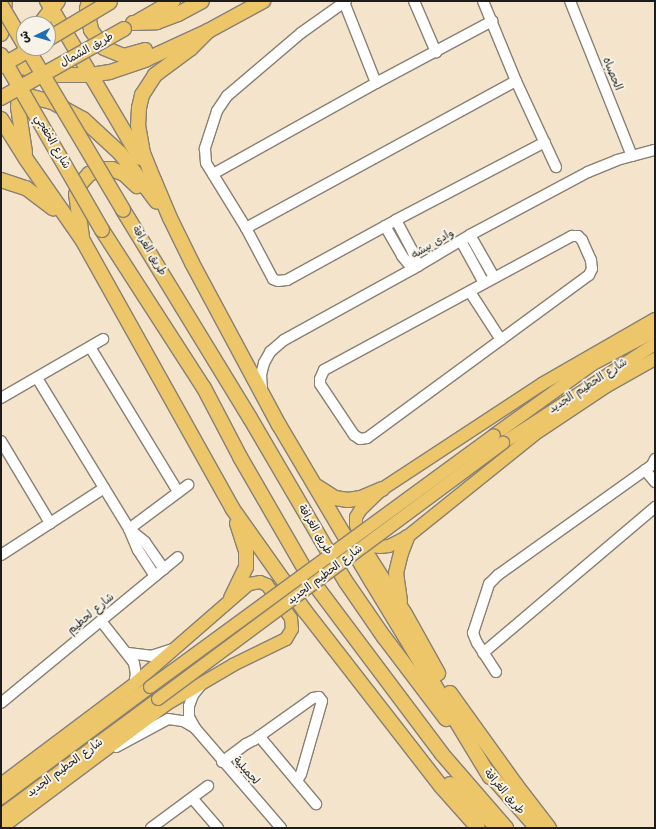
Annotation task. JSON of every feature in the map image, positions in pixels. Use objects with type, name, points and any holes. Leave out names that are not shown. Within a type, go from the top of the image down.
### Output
[{"type":"highway","points":[[1,34],[5,1]]},
{"type":"highway","points":[[89,1],[88,16],[94,36],[104,48],[118,55],[130,56],[186,34],[208,31]]},
{"type":"highway","name":"طريق الشمال","points":[[1,98],[173,1]]},
{"type":"highway","points":[[128,26],[157,22],[178,14],[202,1]]},
{"type":"highway","points":[[1,60],[21,67],[58,75],[90,75],[124,68],[208,31],[263,1]]},
{"type":"highway","points":[[56,34],[111,2]]},
{"type":"highway","points":[[52,4],[90,75],[154,180]]},
{"type":"highway","points":[[45,16],[52,4]]},
{"type":"highway","points":[[1,5],[16,30]]},
{"type":"highway","points":[[208,31],[190,49],[155,75],[146,88],[140,102],[138,116],[139,135],[143,153],[170,218],[263,396],[326,506],[490,777]]},
{"type":"highway","name":"شارع الخفجي","points":[[1,55],[102,230]]},
{"type":"highway","points":[[1,66],[18,56]]},
{"type":"highway","points":[[24,56],[21,67],[18,107],[26,158]]},
{"type":"highway","name":"طريق الغرافة","points":[[32,56],[123,210],[250,418],[346,582],[384,637],[490,777],[537,828]]},
{"type":"highway","points":[[1,91],[19,92],[57,104],[83,119],[120,153],[170,218]]},
{"type":"highway","points":[[1,119],[83,241],[232,508],[305,611],[440,785],[478,828]]},
{"type":"highway","points":[[83,241],[76,194],[81,183],[89,174],[100,169],[112,169],[124,174],[170,218]]},
{"type":"highway","points":[[1,180],[21,185],[49,203],[83,241]]},
{"type":"highway","name":"طريق الغرافة","points":[[102,230],[204,388],[240,457],[310,578],[442,754],[506,828]]},
{"type":"highway","points":[[314,483],[335,498],[348,500],[361,498],[382,489]]},
{"type":"highway","points":[[326,506],[334,508],[340,513],[405,614],[458,706],[549,828]]},
{"type":"highway","points":[[231,598],[244,574],[246,559],[246,551],[232,508]]},
{"type":"highway","points":[[405,614],[399,598],[396,573],[407,537]]},
{"type":"highway","points":[[410,747],[498,828]]},
{"type":"main road","points":[[655,319],[542,384],[382,489],[361,508],[356,517],[357,531],[364,540],[372,546],[380,547],[389,546],[407,537],[535,434],[606,386],[655,359]]},
{"type":"main road","name":"شارع الحطيم الجديد","points":[[1,815],[158,699],[498,439],[593,364],[655,331]]},
{"type":"main road","name":"شارع الحطيم الجديد","points":[[1,798],[150,687],[498,439],[655,344]]},
{"type":"main road","points":[[1,784],[134,684],[231,598],[252,582],[264,583],[267,585],[291,618],[292,629],[286,639],[242,660],[204,681],[153,714],[1,828]]},
{"type":"street","points":[[414,1],[436,52]]},
{"type":"street","points":[[484,1],[516,81],[556,167]]},
{"type":"street","name":"الحصباه","points":[[570,1],[632,156]]},
{"type":"street","points":[[376,83],[345,2],[301,34],[223,100],[217,111],[204,149],[204,158],[246,228],[273,279],[282,281],[545,142]]},
{"type":"street","points":[[213,174],[376,83],[492,21]]},
{"type":"street","points":[[246,228],[516,81]]},
{"type":"street","name":"وادى بيشه","points":[[263,396],[261,375],[264,363],[270,352],[284,340],[416,268],[470,235],[588,172],[632,156],[655,150]]},
{"type":"street","points":[[396,220],[412,250],[416,268]]},
{"type":"street","points":[[385,226],[402,256],[416,268]]},
{"type":"street","points":[[470,235],[494,278]]},
{"type":"street","points":[[575,235],[582,240],[592,263],[592,270],[589,275],[501,340],[364,439],[354,435],[322,388],[320,379],[324,370],[494,278],[575,235]]},
{"type":"street","points":[[461,241],[484,283]]},
{"type":"street","points":[[470,292],[501,340]]},
{"type":"street","points":[[1,398],[103,339]]},
{"type":"street","points":[[90,347],[178,492]]},
{"type":"street","points":[[37,378],[129,529],[138,550],[155,576]]},
{"type":"street","points":[[1,441],[50,523]]},
{"type":"street","points":[[496,672],[475,640],[474,629],[486,589],[493,579],[652,464],[655,482]]},
{"type":"street","points":[[129,529],[188,485]]},
{"type":"street","points":[[1,555],[104,488]]},
{"type":"street","points":[[483,653],[655,507]]},
{"type":"street","points":[[129,529],[145,542],[164,569]]},
{"type":"street","name":"شارع لحطيم","points":[[1,703],[19,690],[178,557]]},
{"type":"street","points":[[101,621],[128,653],[135,668],[134,684]]},
{"type":"street","points":[[128,653],[151,656],[176,648]]},
{"type":"street","name":"لجميلية","points":[[204,681],[193,695],[188,706],[189,717],[195,728],[224,764],[281,828]]},
{"type":"street","name":"شارع لحطيم","points":[[1,710],[19,690]]},
{"type":"street","points":[[224,764],[247,748],[257,738],[316,696],[321,698],[322,702],[301,774],[297,781]]},
{"type":"street","name":"لجميلية","points":[[104,751],[122,744],[168,719],[183,721],[195,728]]},
{"type":"street","points":[[257,738],[316,804]]},
{"type":"street","points":[[151,828],[208,786]]},
{"type":"street","points":[[192,798],[218,828]]}]
